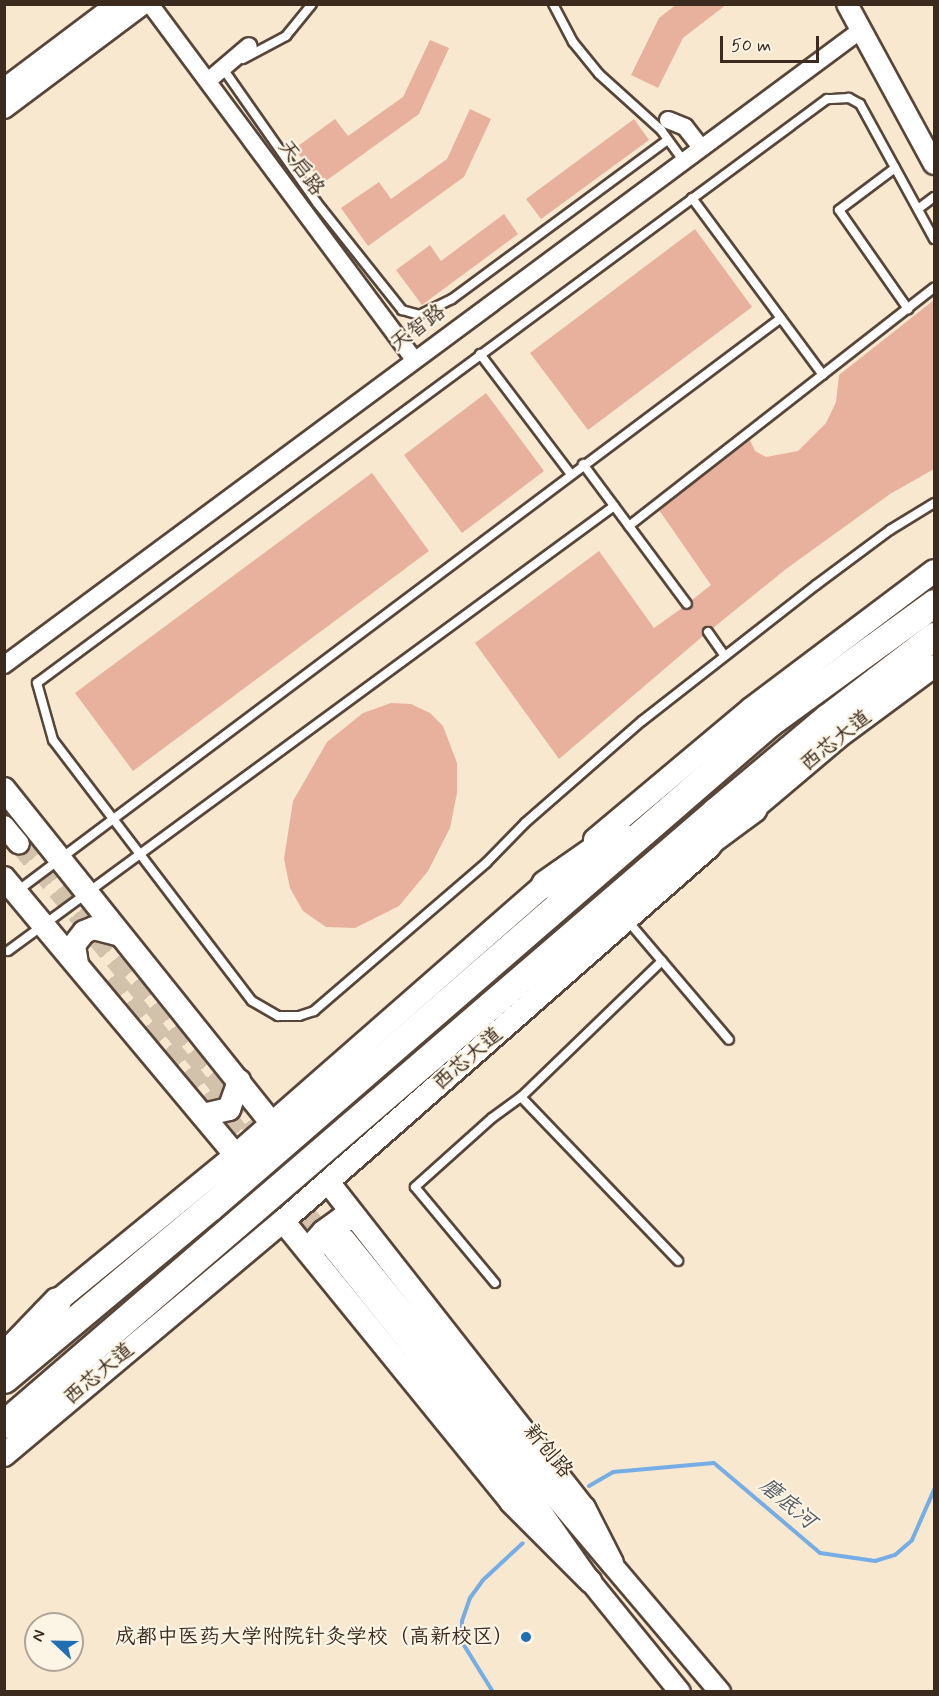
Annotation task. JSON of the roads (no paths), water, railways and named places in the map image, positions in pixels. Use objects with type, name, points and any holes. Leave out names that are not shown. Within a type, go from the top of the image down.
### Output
[{"type":"highway","points":[[545,884],[612,838],[683,780],[769,723],[934,603]]},
{"type":"highway","name":"西芯大道","points":[[4,1424],[827,718],[934,636]]},
{"type":"highway","points":[[4,1378],[210,1207],[769,723]]},
{"type":"highway","points":[[521,979],[753,808]]},
{"type":"highway","points":[[4,1356],[57,1301]]},
{"type":"main road","points":[[4,1346],[236,1155],[545,884],[752,710],[934,571]]},
{"type":"main road","name":"西芯大道","points":[[4,1455],[283,1221],[753,808],[838,737],[934,666]]},
{"type":"main road","points":[[4,789],[117,934],[272,1123]]},
{"type":"main road","points":[[10,885],[236,1155]]},
{"type":"main road","points":[[77,964],[74,945],[84,932],[94,928],[117,934]]},
{"type":"main road","points":[[202,1115],[229,1108],[239,1081]]},
{"type":"main road","points":[[328,1182],[336,1240],[511,1502],[590,1581]]},
{"type":"main road","points":[[283,1221],[336,1240],[584,1508],[612,1563]]},
{"type":"street","points":[[4,88],[117,4]]},
{"type":"street","points":[[4,108],[143,4]]},
{"type":"street","name":"天启路","points":[[150,4],[215,76],[414,359]]},
{"type":"street","points":[[847,4],[934,164]]},
{"type":"street","name":"天智路","points":[[4,665],[700,146],[861,30]]},
{"type":"street","points":[[215,76],[249,46]]},
{"type":"street","points":[[669,130],[685,127],[700,146]]},
{"type":"street","points":[[4,826],[11,847]]},
{"type":"street","points":[[612,1563],[720,1692]]},
{"type":"street","points":[[590,1581],[680,1692]]},
{"type":"lane","points":[[312,4],[286,36],[215,76],[402,310],[419,315],[452,299],[669,130]]},
{"type":"lane","points":[[553,4],[573,42],[599,74],[669,130],[683,160]]},
{"type":"lane","points":[[934,239],[860,104],[839,96],[827,99],[37,683],[53,740],[252,1001],[278,1016],[299,1016],[314,1011],[486,863],[525,823],[633,728],[724,655],[890,530],[934,503]]},
{"type":"lane","points":[[895,168],[839,210],[908,309]]},
{"type":"lane","points":[[918,209],[934,197]]},
{"type":"lane","points":[[692,198],[823,375]]},
{"type":"lane","points":[[629,526],[934,288]]},
{"type":"lane","points":[[10,885],[58,856],[111,817],[780,318]]},
{"type":"lane","points":[[480,354],[570,473]]},
{"type":"lane","points":[[583,464],[687,604]]},
{"type":"lane","points":[[8,951],[138,852],[614,506]]},
{"type":"lane","points":[[708,632],[724,655]]},
{"type":"lane","points":[[626,920],[729,1040]]},
{"type":"lane","points":[[495,1283],[415,1187],[492,1118],[521,1097],[662,961]]},
{"type":"lane","points":[[521,1097],[678,1261]]},
{"type":"waterway","name":"磨底河","points":[[589,1486],[613,1472],[714,1463],[820,1553],[875,1561],[895,1555],[912,1540],[934,1490]]},
{"type":"waterway","name":"磨底河","points":[[493,1692],[462,1642],[462,1621],[470,1598],[483,1580],[523,1543]]},
{"type":"tunnel","points":[[19,844],[343,1235]]},
{"type":"tunnel","points":[[112,977],[331,1245]]},
{"type":"place","name":"成都中医药大学附院针灸学校（高新校区）","points":[[526,1637]]}]
